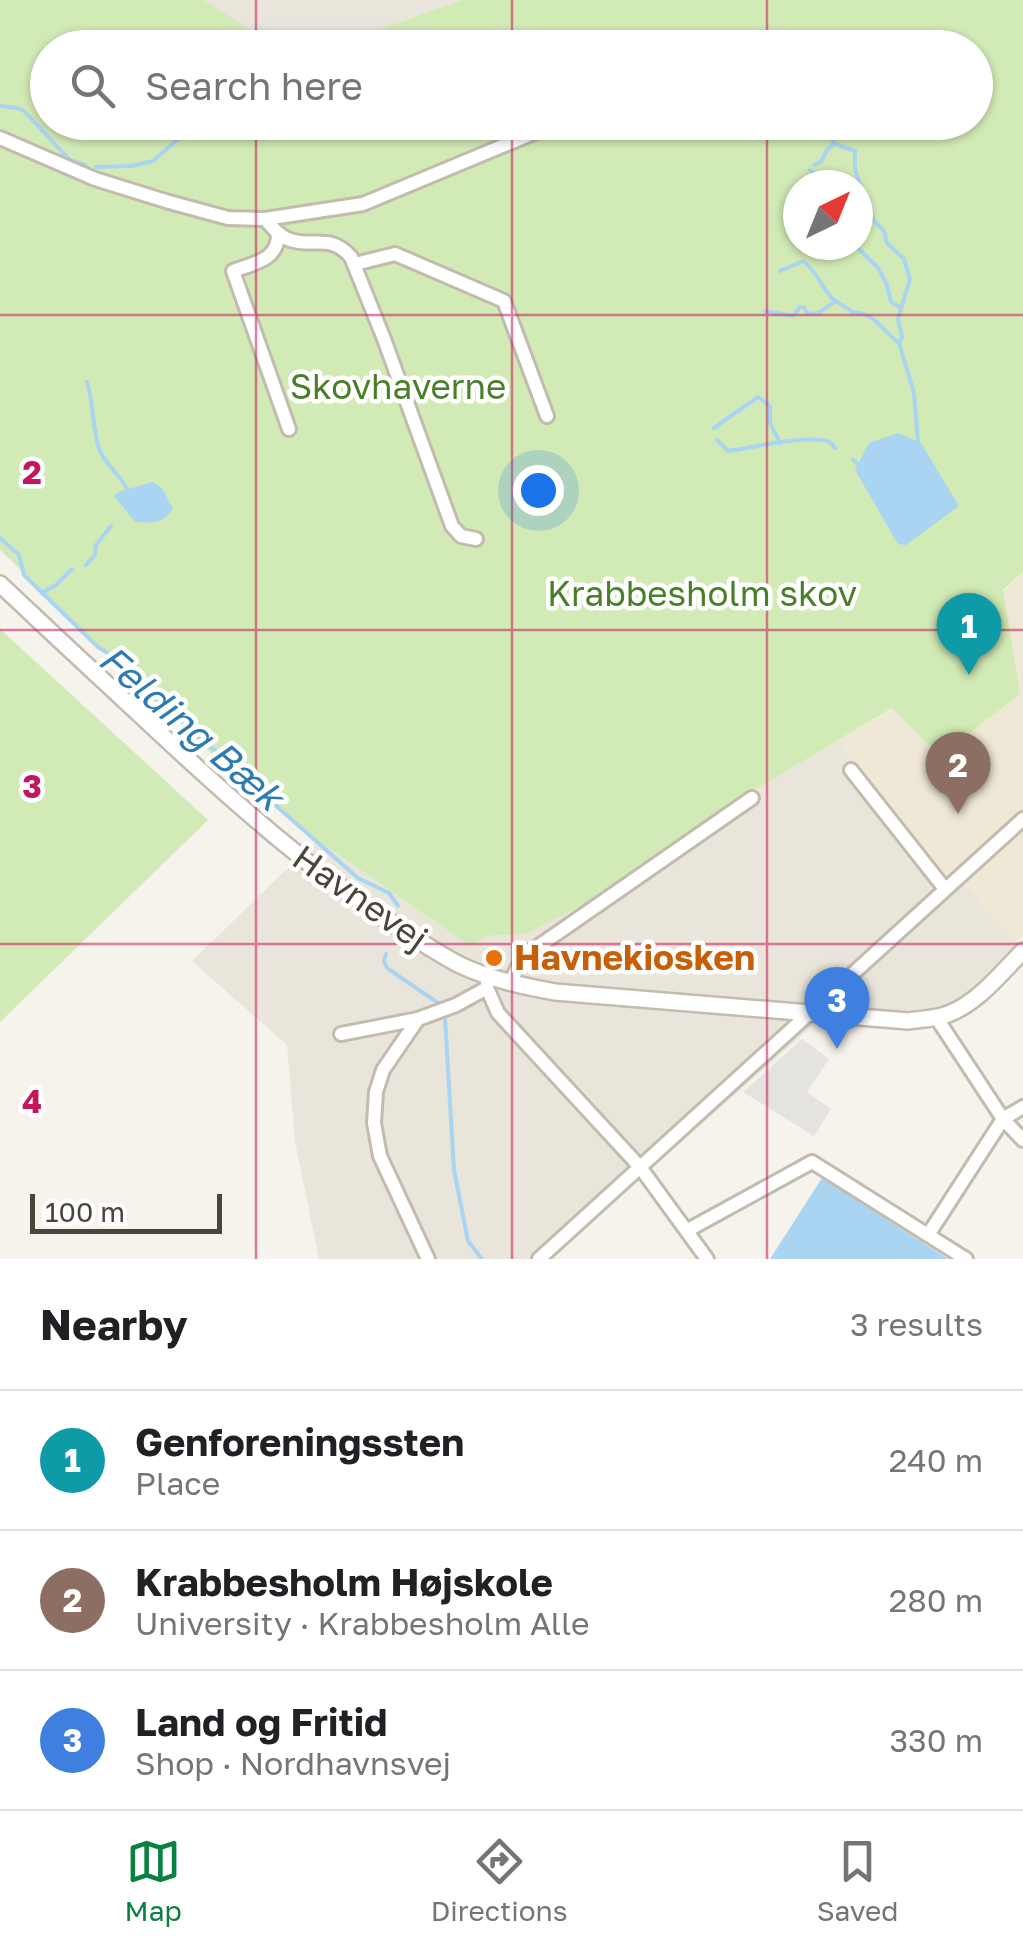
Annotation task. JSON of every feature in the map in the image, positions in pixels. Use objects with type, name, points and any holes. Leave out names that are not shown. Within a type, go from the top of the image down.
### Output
[{"type":"street","points":[[0,138],[94,178],[168,202],[228,218],[265,219],[363,204],[517,140]]},
{"type":"street","points":[[265,219],[278,233],[294,241],[326,241],[346,250],[384,339],[452,526],[461,536],[476,539]]},
{"type":"street","points":[[278,233],[278,244],[272,254],[233,270],[290,430]]},
{"type":"street","points":[[354,264],[395,254],[504,300],[547,416]]},
{"type":"street","name":"Havnevej","points":[[0,584],[292,852],[416,940],[487,982],[575,994],[808,1013],[908,1020],[936,1017]]},
{"type":"street","points":[[851,770],[945,889]]},
{"type":"street","points":[[510,983],[522,956],[752,798]]},
{"type":"street","points":[[539,1259],[1023,818]]},
{"type":"street","points":[[1023,951],[972,1000],[936,1017],[1003,1119],[1023,1140]]},
{"type":"street","points":[[341,1034],[418,1019],[456,1004],[487,982],[498,1013],[640,1167],[708,1259]]},
{"type":"street","points":[[418,1019],[383,1070],[376,1092],[374,1123],[380,1156],[428,1259]]},
{"type":"street","points":[[928,1234],[1003,1119],[1023,1108]]},
{"type":"street","points":[[688,1230],[812,1162],[966,1259]]},
{"type":"shaded area","points":[[204,0],[462,0],[380,30],[251,30]]},
{"type":"shaded area","points":[[1023,571],[1023,936],[1017,942],[954,873],[945,880],[837,741],[893,708]]},
{"type":"shaded area","points":[[837,741],[945,879],[953,872],[1023,948],[973,1007],[948,1024],[917,1027],[816,1023],[549,1259],[319,1259],[295,1141],[287,1045],[192,961],[317,840],[470,946],[487,936],[526,934],[599,896],[753,791]]},
{"type":"shaded area","points":[[802,1039],[829,1059],[807,1092],[831,1109],[814,1136],[743,1092]]},
{"type":"green space","name":"Krabbesholm skov","points":[[0,0],[204,0],[251,30],[30,30],[30,140],[993,140],[993,30],[378,30],[462,0],[1023,0],[1023,571],[1003,590],[1020,694],[940,756],[892,708],[753,791],[599,896],[526,934],[487,936],[470,946],[317,840],[223,765],[0,550]]},
{"type":"green space","points":[[0,629],[208,820],[0,1022]]},
{"type":"water","points":[[898,433],[921,443],[959,506],[906,545],[898,544],[855,470],[869,443]]},
{"type":"water","points":[[152,482],[162,488],[173,509],[157,522],[135,522],[114,496]]},
{"type":"water","points":[[822,1178],[948,1259],[770,1259]]},
{"type":"waterway","points":[[0,106],[17,108],[30,117]]},
{"type":"waterway","points":[[51,140],[69,159],[85,165]]},
{"type":"waterway","points":[[96,167],[153,161],[177,140]]},
{"type":"waterway","points":[[832,140],[855,151],[855,169],[869,199],[873,220],[884,231],[887,243],[904,259],[910,279],[898,319],[902,337],[899,343],[914,393],[918,442]]},
{"type":"waterway","points":[[814,165],[834,144]]},
{"type":"waterway","points":[[870,260],[887,285],[891,302],[900,307]]},
{"type":"waterway","points":[[780,271],[803,261],[833,299],[872,319],[899,343]]},
{"type":"waterway","points":[[765,311],[793,316],[804,307],[807,314],[819,313],[834,302]]},
{"type":"waterway","points":[[87,382],[99,448],[127,489]]},
{"type":"waterway","points":[[714,428],[758,397],[770,406],[770,423],[780,443]]},
{"type":"waterway","points":[[717,440],[728,451],[810,439],[828,441],[835,448]]},
{"type":"waterway","points":[[853,460],[858,464]]},
{"type":"waterway","points":[[86,565],[111,526]]},
{"type":"waterway","name":"Felding Bæk","points":[[0,538],[19,555],[24,575],[98,647],[130,667],[149,694],[205,744],[236,763],[257,789],[358,878],[389,893],[398,906]]},
{"type":"waterway","points":[[42,593],[72,569]]},
{"type":"waterway","name":"Felding Bæk","points":[[386,954],[387,968],[438,1003]]},
{"type":"waterway","name":"Felding Bæk","points":[[445,1018],[454,1170],[468,1241],[482,1259]]},
{"type":"place","name":"Genforeningssten","points":[[969,675]]},
{"type":"place","name":"Krabbesholm Højskole","points":[[958,814]]},
{"type":"place","name":"Havnekiosken","points":[[494,958]]},
{"type":"place","name":"Land og Fritid","points":[[837,1049]]},
{"type":"park label","name":"Skovhaverne","points":[[398,387]]}]
